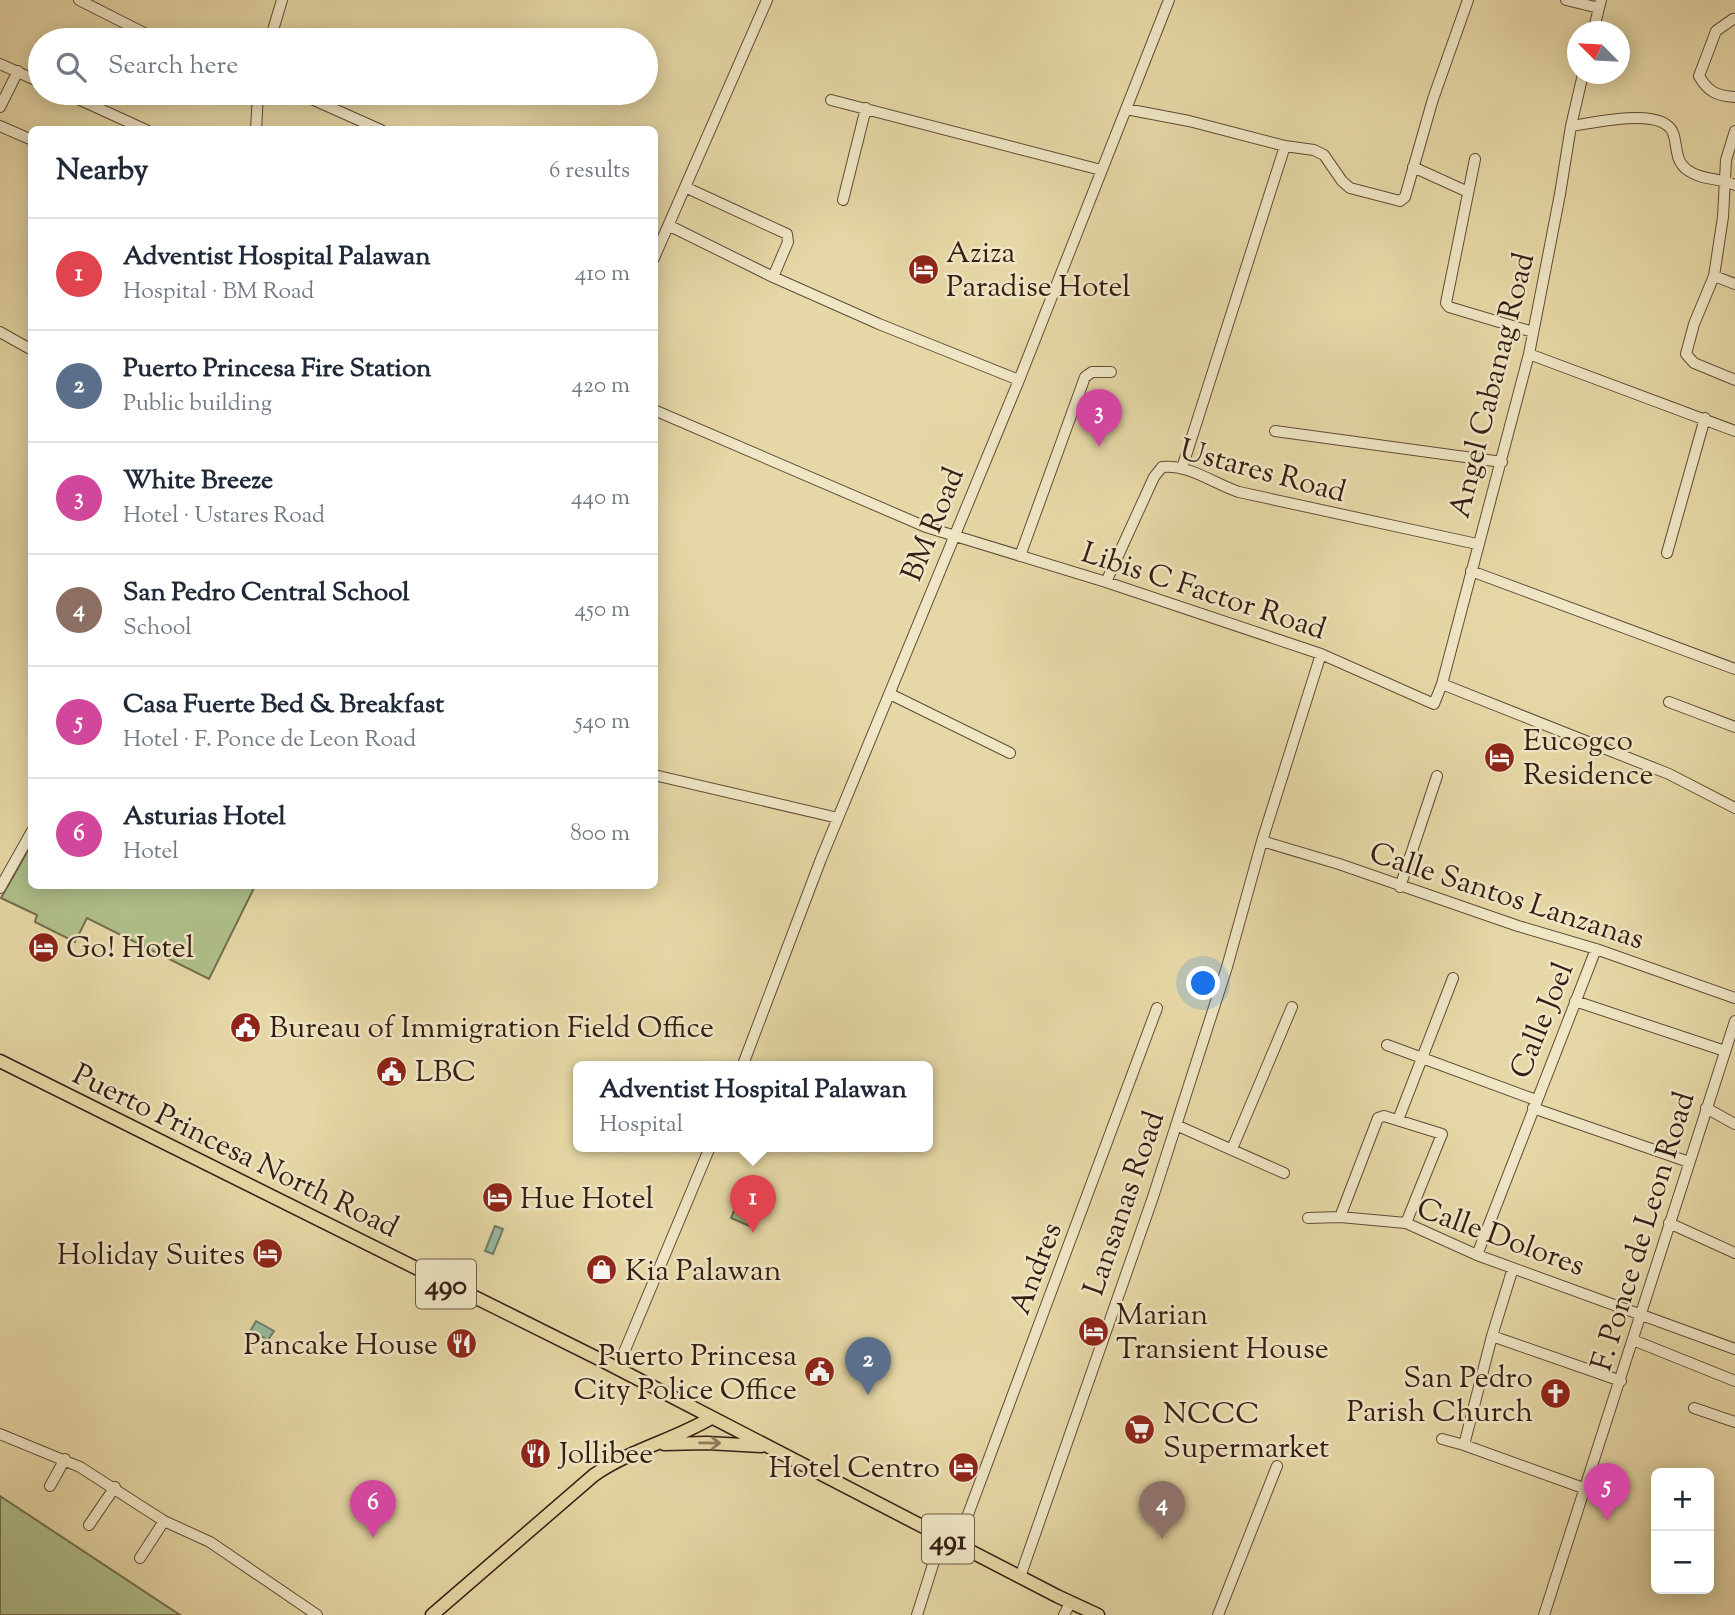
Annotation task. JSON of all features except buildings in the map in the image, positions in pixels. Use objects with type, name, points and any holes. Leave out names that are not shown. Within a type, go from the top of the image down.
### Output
[{"type":"main road","name":"Puerto Princesa North Road","points":[[0,1061],[711,1418]]},
{"type":"main road","name":"491","points":[[711,1418],[1020,1577],[1067,1609],[1098,1615]]},
{"type":"main road","points":[[432,1615],[594,1475],[611,1464],[693,1429],[711,1418]]},
{"type":"main road","points":[[654,1444],[765,1446]]},
{"type":"street","points":[[79,0],[93,3],[137,28]]},
{"type":"street","points":[[274,28],[282,0]]},
{"type":"street","points":[[658,250],[767,0]]},
{"type":"street","name":"BM Road","points":[[744,1061],[838,818],[1019,380],[1169,0]]},
{"type":"street","points":[[1126,109],[1320,152],[1350,188],[1397,201],[1405,197],[1433,99],[1468,0]]},
{"type":"street","points":[[1566,0],[1600,4],[1596,21]]},
{"type":"street","points":[[1735,19],[1716,32],[1699,76],[1706,89],[1723,96],[1735,97]]},
{"type":"street","points":[[0,64],[28,76]]},
{"type":"street","points":[[0,107],[18,71]]},
{"type":"street","name":"Angel Cabanag Road","points":[[1434,704],[1442,684],[1529,354],[1581,84]]},
{"type":"street","points":[[831,100],[1101,170]]},
{"type":"street","points":[[91,105],[137,126]]},
{"type":"street","points":[[256,126],[257,105]]},
{"type":"street","points":[[325,105],[372,126]]},
{"type":"street","points":[[843,200],[866,108]]},
{"type":"street","points":[[1571,126],[1649,117],[1662,121],[1673,132],[1676,154],[1684,167],[1697,175],[1725,180],[1735,185]]},
{"type":"street","points":[[0,126],[28,138]]},
{"type":"street","points":[[1735,131],[1726,160],[1723,217],[1714,276],[1694,324],[1686,354],[1694,363],[1735,380]]},
{"type":"street","points":[[1181,468],[1285,146]]},
{"type":"street","points":[[1475,159],[1446,303],[1449,307],[1533,332]]},
{"type":"street","points":[[1413,167],[1468,192]]},
{"type":"street","points":[[687,188],[787,234],[788,242],[773,277]]},
{"type":"street","points":[[670,226],[773,277],[879,324],[1019,380]]},
{"type":"street","points":[[1714,276],[1735,284]]},
{"type":"street","points":[[0,332],[28,348]]},
{"type":"street","points":[[1529,354],[1735,431]]},
{"type":"street","points":[[1020,556],[1085,377],[1093,372],[1111,372]]},
{"type":"street","name":"Libis C Factor Road","points":[[658,412],[926,527],[1106,582],[1321,654],[1434,704]]},
{"type":"street","points":[[1667,554],[1705,418]]},
{"type":"street","points":[[1275,431],[1502,462]]},
{"type":"street","name":"Ustares Road","points":[[1106,582],[1157,471],[1163,467],[1181,468],[1239,492],[1477,544]]},
{"type":"street","points":[[1471,572],[1735,670]]},
{"type":"street","name":"Lansanas Road","points":[[1020,1577],[1152,1200],[1227,967],[1262,841],[1321,654]]},
{"type":"street","points":[[1442,684],[1669,774],[1735,808]]},
{"type":"street","points":[[890,694],[1010,753]]},
{"type":"street","points":[[1669,702],[1735,727]]},
{"type":"street","points":[[658,776],[838,818]]},
{"type":"street","points":[[1401,887],[1437,776]]},
{"type":"street","points":[[0,888],[28,838]]},
{"type":"street","name":"Calle Santos Lanzanas","points":[[1262,841],[1596,949],[1735,998]]},
{"type":"street","name":"Calle Joel","points":[[1476,1255],[1596,949]]},
{"type":"street","points":[[1398,1120],[1453,978]]},
{"type":"street","points":[[1575,1001],[1725,1051]]},
{"type":"street","points":[[1232,1149],[1292,1007]]},
{"type":"street","name":"Andres","points":[[957,1544],[1157,1008]]},
{"type":"street","name":"F. Ponce de Leon Road","points":[[1544,1615],[1735,1021]]},
{"type":"street","points":[[1387,1045],[1689,1162]]},
{"type":"street","points":[[1706,1108],[1735,1124]]},
{"type":"street","points":[[1340,1217],[1378,1118],[1384,1116],[1440,1132],[1442,1136],[1406,1223]]},
{"type":"street","points":[[1175,1125],[1284,1173]]},
{"type":"street","points":[[617,1369],[708,1152]]},
{"type":"street","name":"Calle Dolores","points":[[1308,1218],[1340,1217],[1406,1223],[1476,1255],[1735,1349]]},
{"type":"street","points":[[1669,1223],[1735,1253]]},
{"type":"street","points":[[1464,1445],[1513,1268]]},
{"type":"street","points":[[1492,1336],[1620,1381]]},
{"type":"street","points":[[1633,1340],[1735,1381]]},
{"type":"street","points":[[1694,1408],[1735,1422]]},
{"type":"street","points":[[0,1434],[65,1459],[115,1487],[164,1521],[210,1542],[317,1615]]},
{"type":"street","points":[[1442,1439],[1586,1489]]},
{"type":"street","points":[[50,1486],[65,1459]]},
{"type":"street","points":[[1218,1615],[1277,1466]]},
{"type":"street","points":[[89,1525],[115,1487]]},
{"type":"street","points":[[140,1558],[164,1521]]},
{"type":"street","points":[[917,1615],[942,1536]]},
{"type":"shaded area","points":[[28,850],[28,889],[254,889],[209,979],[87,918],[75,942],[35,922],[37,915],[1,898]]},
{"type":"shaded area","points":[[736,1206],[759,1216],[754,1228],[731,1218]]},
{"type":"shaded area","points":[[495,1226],[503,1229],[493,1254],[485,1251]]},
{"type":"shaded area","points":[[256,1321],[274,1331],[268,1340],[251,1330]]},
{"type":"shaded area","points":[[0,1496],[180,1615],[0,1615]]},
{"type":"place","name":"Aziza Paradise Hotel","points":[[923,269]]},
{"type":"place","name":"White Breeze","points":[[1099,447]]},
{"type":"place","name":"Eucogco Residence","points":[[1500,757]]},
{"type":"place","name":"Go! Hotel","points":[[43,947]]},
{"type":"place","name":"Bureau of Immigration Field Office","points":[[246,1027]]},
{"type":"place","name":"LBC","points":[[392,1071]]},
{"type":"place","name":"Hue Hotel","points":[[497,1198]]},
{"type":"place","name":"Adventist Hospital Palawan","points":[[753,1233]]},
{"type":"place","name":"Holiday Suites","points":[[268,1254]]},
{"type":"place","name":"Kia Palawan","points":[[602,1270]]},
{"type":"place","name":"Marian Transient House","points":[[1093,1331]]},
{"type":"place","name":"Pancake House","points":[[461,1344]]},
{"type":"place","name":"Puerto Princesa City Police Office","points":[[820,1372]]},
{"type":"place","name":"San Pedro Parish Church","points":[[1556,1394]]},
{"type":"place","name":"Puerto Princesa Fire Station","points":[[868,1395]]},
{"type":"place","name":"NCCC Supermarket","points":[[1140,1430]]},
{"type":"place","name":"Jollibee","points":[[536,1453]]},
{"type":"place","name":"Hotel Centro","points":[[963,1467]]},
{"type":"place","name":"Casa Fuerte Bed & Breakfast","points":[[1607,1521]]},
{"type":"place","name":"Asturias Hotel","points":[[373,1538]]},
{"type":"place","name":"San Pedro Central School","points":[[1162,1539]]}]
